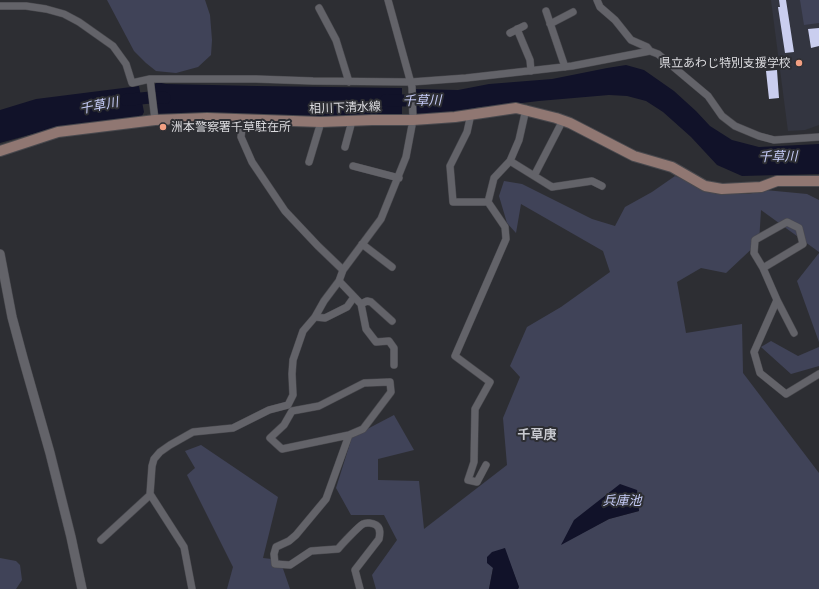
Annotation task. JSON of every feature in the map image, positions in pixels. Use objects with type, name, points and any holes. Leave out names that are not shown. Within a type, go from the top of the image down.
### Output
[{"type":"main road","name":"相川下清水線","points":[[0,151],[58,132],[155,120],[207,118],[321,122],[352,121],[471,114],[516,108],[563,120],[634,156],[672,167],[705,186],[722,189],[761,187],[777,181],[819,181]]},
{"type":"street","points":[[192,589],[184,547],[150,495],[152,466],[154,459],[160,452],[193,432],[234,428],[269,410],[290,408],[319,406],[364,383],[390,382],[392,392],[363,429],[349,435],[282,450],[270,438],[284,425],[290,408],[293,395],[293,360],[302,331],[314,317],[338,281],[343,270],[381,219],[399,178],[406,157],[413,117],[412,85],[388,0]]},
{"type":"street","points":[[597,0],[600,7],[615,20],[631,40],[658,54],[708,96],[722,116],[734,126],[774,140],[819,137]]},
{"type":"street","points":[[0,6],[36,7],[64,14],[79,22],[113,46],[126,64],[132,83],[150,79],[256,79],[412,85],[565,67],[650,51]]},
{"type":"street","points":[[319,8],[336,40],[349,82]]},
{"type":"street","points":[[546,11],[565,67]]},
{"type":"street","points":[[550,24],[573,12]]},
{"type":"street","points":[[517,30],[530,60],[531,71]]},
{"type":"street","points":[[150,79],[155,120]]},
{"type":"street","points":[[486,465],[477,482],[468,480],[474,462],[474,409],[490,382],[456,356],[506,239],[505,227],[488,202],[494,178],[510,162],[519,140],[526,110]]},
{"type":"street","points":[[471,114],[467,132],[450,166],[453,202],[488,202]]},
{"type":"street","points":[[243,119],[241,137],[252,162],[285,211],[298,226],[343,270]]},
{"type":"street","points":[[534,176],[563,120]]},
{"type":"street","points":[[345,147],[352,121]]},
{"type":"street","points":[[309,162],[321,122]]},
{"type":"street","points":[[510,162],[552,187],[592,181],[602,186]]},
{"type":"street","points":[[353,166],[399,178]]},
{"type":"street","points":[[763,268],[803,244],[799,228],[787,222],[755,240],[754,253],[763,268],[794,333]]},
{"type":"street","points":[[362,244],[392,267]]},
{"type":"street","points":[[0,254],[12,317],[22,358],[50,453],[71,537],[82,589]]},
{"type":"street","points":[[338,281],[361,304],[366,329],[376,342],[389,341],[394,348],[394,365]]},
{"type":"street","points":[[314,317],[325,318],[348,307],[354,297]]},
{"type":"street","points":[[361,304],[367,300],[371,302],[392,321]]},
{"type":"street","points":[[778,300],[754,352],[760,373],[786,394],[819,374]]},
{"type":"street","points":[[349,435],[326,500],[296,535],[289,541],[276,547],[274,554],[275,564],[290,565],[311,551],[338,549],[363,524],[371,523],[376,525],[380,534],[379,539],[355,570],[360,589]]},
{"type":"street","points":[[101,540],[150,495]]},
{"type":"shaded area","points":[[107,0],[205,0],[210,15],[212,40],[211,55],[198,67],[176,73],[156,71],[134,51]]},
{"type":"shaded area","name":"県立あわじ特別支援学校","points":[[771,0],[819,0],[819,125],[805,130],[788,131]]},
{"type":"shaded area","points":[[800,0],[819,0],[819,23],[804,25]]},
{"type":"shaded area","points":[[675,176],[721,194],[749,194],[765,190],[807,194],[819,200],[819,252],[761,210],[759,242],[726,273],[701,268],[677,282],[686,333],[742,324],[743,373],[819,473],[819,589],[518,589],[519,587],[504,548],[493,568],[489,589],[376,589],[372,575],[397,540],[384,515],[351,515],[336,488],[352,437],[394,415],[414,450],[378,459],[378,480],[419,481],[424,529],[507,465],[503,418],[520,377],[510,366],[527,327],[561,307],[610,272],[603,251],[521,204],[516,233],[507,223],[499,196],[504,181],[522,184],[592,219],[615,226],[625,207],[652,192]],"holes":[[[637,490],[639,511],[609,519],[561,544]]]},
{"type":"shaded area","points":[[819,253],[819,342],[797,281]]},
{"type":"shaded area","points":[[771,341],[798,356],[819,347],[819,366],[791,374],[761,347]]},
{"type":"shaded area","points":[[201,445],[278,497],[263,558],[280,560],[290,589],[227,589],[233,567],[187,475],[195,468],[185,451]]},
{"type":"shaded area","points":[[0,558],[16,561],[20,565],[22,580],[16,589],[0,589]]},
{"type":"water","points":[[626,65],[644,70],[674,91],[710,126],[732,140],[759,147],[819,144],[819,174],[742,176],[717,165],[691,137],[663,112],[646,101],[627,96],[609,95],[480,107],[441,115],[420,116],[415,112],[415,89],[458,90],[489,84],[552,79]]},
{"type":"water","points":[[157,82],[166,84],[402,88],[402,117],[329,119],[161,115],[157,113],[153,86]]},
{"type":"water","points":[[139,86],[144,112],[141,118],[103,121],[54,128],[0,143],[0,110],[36,99]]},
{"type":"water","name":"兵庫池","points":[[620,484],[637,490],[639,511],[609,519],[561,545],[574,520]]},
{"type":"water","points":[[505,548],[519,587],[518,589],[489,589],[493,568],[487,563],[487,557],[492,552]]},
{"type":"building","points":[[779,0],[786,0],[794,52],[785,53],[778,7],[780,7]]},
{"type":"building","points":[[819,28],[819,46],[811,48],[808,29]]},
{"type":"building","points":[[777,70],[779,98],[769,99],[766,71]]},
{"type":"waterway","name":"千草川","points":[[126,100],[155,97],[165,98]]},
{"type":"waterway","name":"千草川","points":[[386,100],[425,101]]},
{"type":"place","name":"県立あわじ特別支援学校","points":[[799,63]]},
{"type":"place","name":"洲本警察署千草駐在所","points":[[163,127]]},
{"type":"district","name":"千草庚","points":[[537,435]]}]
